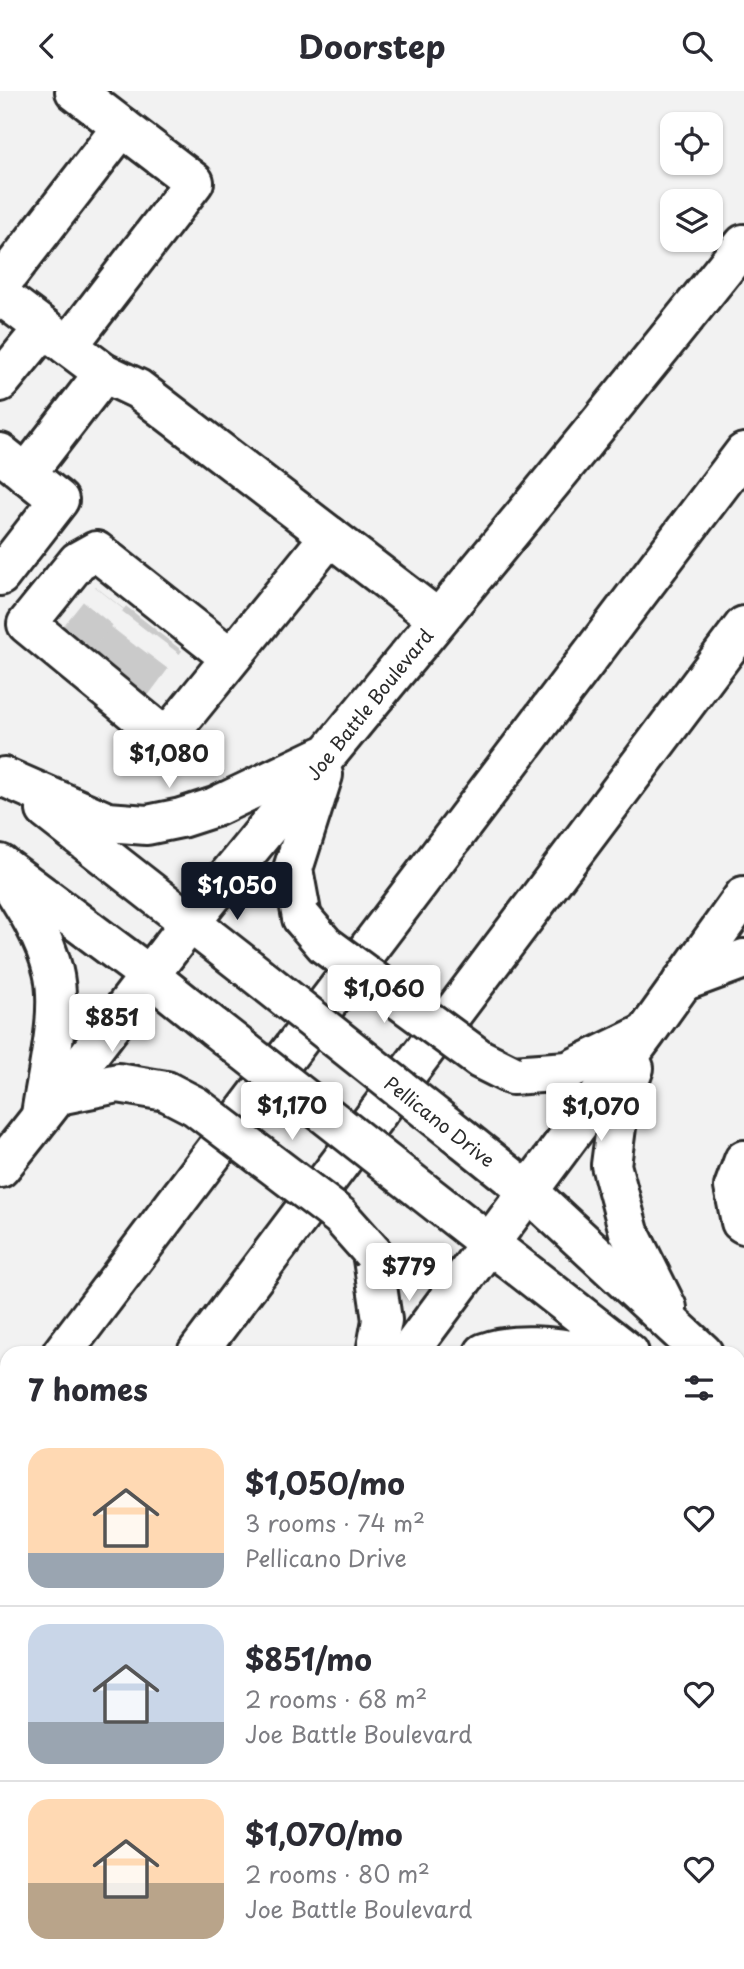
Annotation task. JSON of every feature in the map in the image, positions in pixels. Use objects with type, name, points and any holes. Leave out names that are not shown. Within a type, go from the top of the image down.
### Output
[{"type":"main road","points":[[0,382],[56,337],[194,182],[75,91]]},
{"type":"main road","points":[[0,285],[122,127]]},
{"type":"main road","name":"Joe Battle Boulevard","points":[[0,1168],[50,1107],[190,923],[622,397],[744,244]]},
{"type":"main road","points":[[0,295],[104,373],[138,389],[438,619]]},
{"type":"main road","points":[[0,576],[59,500],[13,463],[104,373]]},
{"type":"main road","points":[[67,1346],[744,453]]},
{"type":"main road","points":[[231,658],[147,608],[96,551],[78,561],[13,624],[98,673],[156,730],[172,732],[330,536]]},
{"type":"main road","points":[[202,1346],[744,626]]},
{"type":"main road","points":[[2,775],[107,822],[146,825],[215,807],[330,753]]},
{"type":"main road","points":[[330,753],[292,869],[302,918],[325,945],[480,1059],[513,1075],[568,1071],[646,1033]]},
{"type":"main road","name":"Pellicano Drive","points":[[2,775],[528,1191],[690,1340]]},
{"type":"main road","points":[[0,865],[149,976],[620,1346]]},
{"type":"main road","points":[[0,865],[35,923],[53,972],[56,1017],[50,1107],[118,1083],[166,1091],[195,1107],[340,1216],[372,1252],[382,1320],[377,1346]]},
{"type":"main road","points":[[413,1346],[744,897]]},
{"type":"main road","points":[[682,982],[744,959]]},
{"type":"main road","points":[[646,1033],[618,1112],[611,1165],[629,1232],[690,1340]]},
{"type":"main road","points":[[744,1160],[734,1187],[741,1222],[744,1224]]},
{"type":"tunnel","points":[[74,643],[110,598]]},
{"type":"tunnel","points":[[102,668],[141,618]]},
{"type":"tunnel","points":[[130,688],[167,639]]}]
